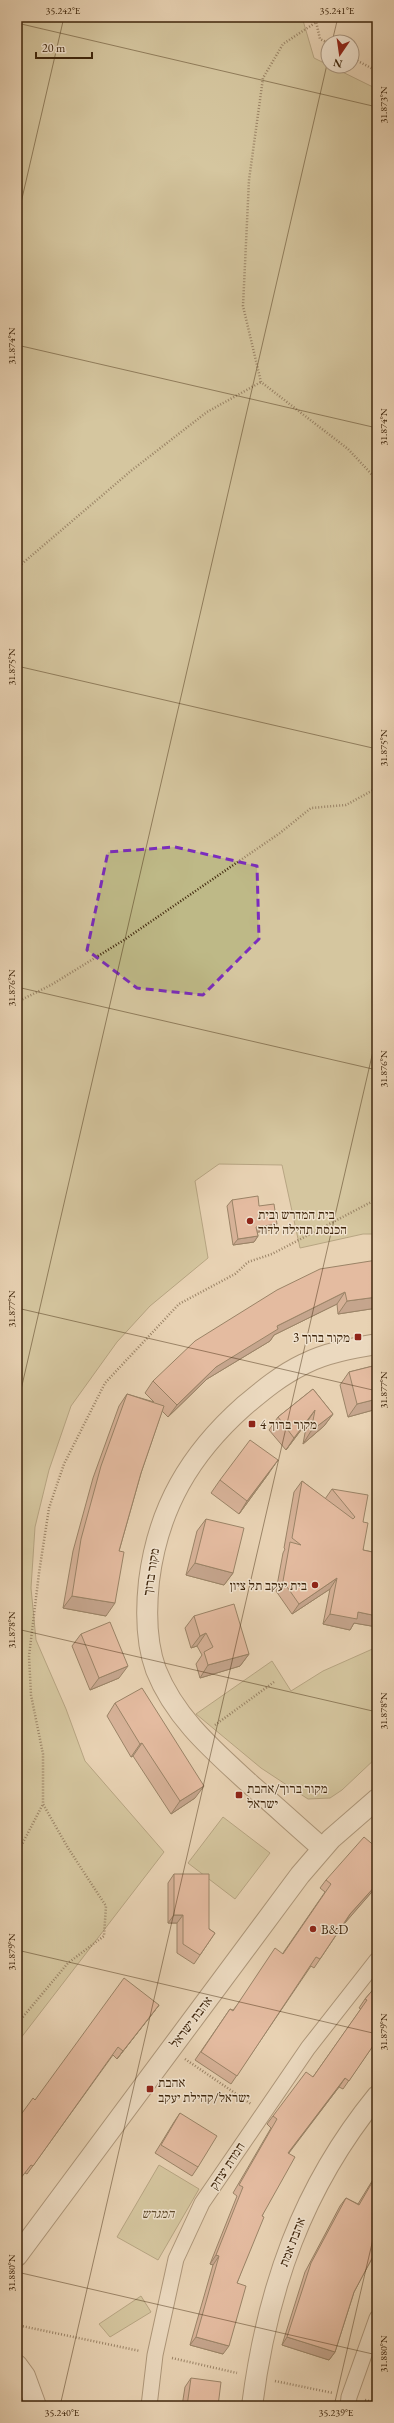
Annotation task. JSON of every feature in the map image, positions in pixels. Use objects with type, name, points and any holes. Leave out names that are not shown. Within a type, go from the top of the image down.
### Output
[{"type":"street","name":"מקור ברוך","points":[[322,1848],[199,1736],[182,1718],[156,1669],[150,1639],[146,1604],[151,1565],[160,1526],[174,1492],[192,1461],[222,1426],[268,1385],[305,1363],[356,1347],[377,1344]]},
{"type":"street","name":"אהבת ישראל","points":[[17,2256],[300,1875],[330,1839],[377,1799]]},
{"type":"street","name":"חמדת יצחק","points":[[149,2406],[155,2354],[176,2259],[202,2203],[308,2048],[377,1960]]},
{"type":"street","name":"אהבת אמת","points":[[252,2406],[256,2376],[284,2260],[298,2222],[327,2167],[354,2124],[377,2096]]},
{"type":"street","points":[[349,2401],[377,2318]]},
{"type":"street","points":[[17,2365],[25,2376],[36,2406]]},
{"type":"path","points":[[315,17],[315,23],[320,39]]},
{"type":"path","points":[[315,23],[283,44],[263,78],[249,180],[243,306],[261,382],[348,449],[377,480]]},
{"type":"path","points":[[360,62],[377,71]]},
{"type":"path","points":[[17,568],[132,470],[201,417],[261,382]]},
{"type":"path","points":[[17,1002],[51,985],[124,940],[280,833],[310,808],[346,805],[377,788]]},
{"type":"path","points":[[17,1854],[43,1804],[43,1754],[31,1695],[29,1656],[39,1573],[49,1508],[61,1471],[104,1383],[179,1304],[235,1274],[248,1262],[272,1254],[377,1199]]},
{"type":"path","points":[[199,1736],[274,1682]]},
{"type":"path","points":[[17,2024],[68,1963],[104,1936],[106,1906],[68,1848],[43,1804]]},
{"type":"path","points":[[170,2049],[263,2112]]},
{"type":"path","points":[[17,2325],[256,2376],[349,2401],[377,2403]]},
{"type":"highlighted area","points":[[175,847],[257,866],[259,939],[203,995],[137,988],[87,950],[108,852]]},
{"type":"green space","points":[[17,17],[302,17],[314,58],[320,61],[320,74],[347,74],[377,89],[377,1234],[363,1234],[300,1248],[282,1165],[219,1164],[195,1181],[208,1258],[150,1306],[117,1342],[71,1406],[49,1470],[35,1527],[31,1588],[36,1640],[66,1709],[85,1761],[164,1852],[17,2043]]},
{"type":"green space","points":[[377,1647],[377,1757],[342,1790],[330,1798],[308,1799],[261,1768],[196,1714],[272,1661],[291,1691],[323,1671]]},
{"type":"green space","points":[[223,1817],[270,1853],[235,1899],[188,1863]]},
{"type":"green space","name":"המגרש","points":[[159,2165],[199,2189],[158,2260],[117,2237]]},
{"type":"green space","points":[[141,2296],[151,2312],[110,2337],[99,2324]]},
{"type":"building","name":"בית המדרש ובית הכנסת תהילה לדוד","points":[[258,1196],[259,1206],[274,1204],[277,1224],[256,1227],[258,1236],[238,1239],[232,1200]]},
{"type":"building","points":[[377,1260],[377,1297],[347,1301],[345,1292],[277,1326],[278,1329],[216,1367],[177,1405],[153,1381],[195,1341],[277,1290],[320,1269]]},
{"type":"building","points":[[377,1365],[377,1399],[357,1404],[349,1372]]},
{"type":"building","points":[[313,1389],[333,1414],[311,1431],[315,1410],[294,1438],[278,1417]]},
{"type":"building","points":[[127,1394],[164,1406],[141,1473],[119,1551],[124,1552],[115,1603],[72,1596],[81,1539],[101,1466]]},
{"type":"building","points":[[250,1440],[278,1460],[247,1501],[220,1480]]},
{"type":"building","points":[[302,1481],[353,1519],[355,1517],[332,1489],[368,1495],[363,1522],[368,1523],[363,1550],[377,1553],[377,1616],[358,1612],[357,1619],[330,1614],[337,1578],[299,1604],[283,1581],[290,1542],[301,1545],[292,1538]]},
{"type":"building","points":[[206,1519],[244,1528],[233,1573],[195,1563]]},
{"type":"building","points":[[234,1604],[249,1654],[208,1665],[204,1652],[213,1647],[206,1633],[200,1636],[194,1616]]},
{"type":"building","points":[[110,1622],[128,1666],[99,1678],[81,1634]]},
{"type":"building","points":[[142,1688],[204,1786],[180,1801],[142,1743],[140,1744],[115,1703]]},
{"type":"building","points":[[364,1837],[377,1848],[377,1884],[350,1914],[320,1959],[316,1957],[237,2076],[201,2052],[230,2009],[233,2011],[275,1948],[283,1954],[331,1884],[326,1880]]},
{"type":"building","points":[[174,1874],[209,1874],[209,1929],[215,1933],[200,1955],[183,1944],[183,1915],[174,1915]]},
{"type":"building","points":[[124,1978],[159,2005],[123,2051],[118,2047],[33,2166],[31,2165],[17,2183],[17,2120],[33,2098],[35,2100]]},
{"type":"building","points":[[377,1985],[377,2040],[349,2081],[345,2078],[288,2153],[295,2157],[262,2216],[264,2217],[237,2283],[246,2286],[229,2346],[196,2337],[219,2256],[216,2255],[243,2187],[239,2185],[277,2119],[273,2116],[306,2072],[313,2077],[367,2000],[365,1999]]},
{"type":"building","points":[[180,2113],[217,2136],[198,2167],[161,2145]]},
{"type":"building","points":[[377,2174],[377,2249],[354,2292],[335,2352],[287,2337],[311,2263],[346,2198],[359,2205]]},
{"type":"building","points":[[191,2378],[221,2382],[218,2406],[187,2406]]},
{"type":"place","name":"בית המדרש ובית הכנסת תהילה לדוד","points":[[250,1221]]},
{"type":"place","name":"מקור ברוך 3","points":[[358,1337]]},
{"type":"place","name":"מקור ברוך 4","points":[[252,1424]]},
{"type":"place","name":"בית יעקב תל ציון","points":[[315,1585]]},
{"type":"place","name":"מקור ברוך/אהבת ישראל","points":[[239,1795]]},
{"type":"place","name":"B&D","points":[[313,1929]]},
{"type":"place","name":"אהבת ישראל/קהילת יעקב","points":[[150,2089]]}]
